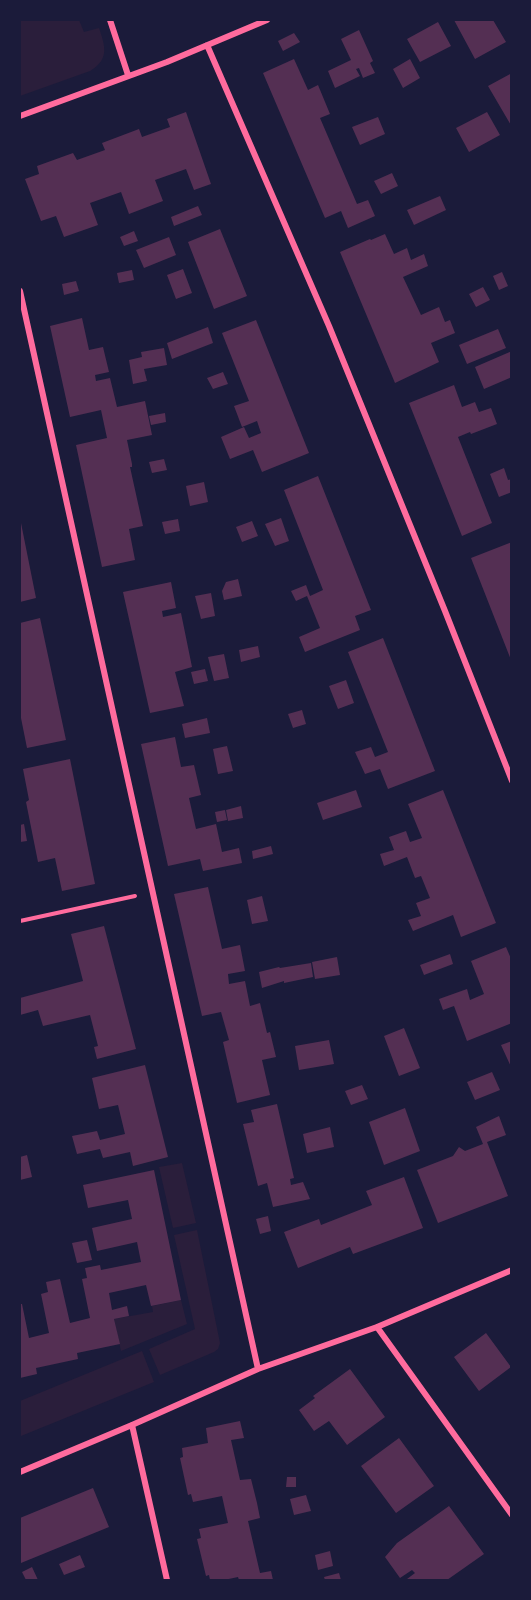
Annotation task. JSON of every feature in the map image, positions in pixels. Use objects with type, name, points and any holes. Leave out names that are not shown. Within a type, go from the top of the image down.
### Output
[{"type":"street","points":[[110,20],[128,75]]},
{"type":"street","points":[[20,116],[166,62],[267,20]]},
{"type":"street","points":[[207,45],[338,348],[512,781]]},
{"type":"street","points":[[20,291],[258,1369]]},
{"type":"street","points":[[20,1472],[258,1369],[377,1327],[512,1270]]},
{"type":"street","points":[[377,1327],[512,1515]]},
{"type":"street","points":[[132,1425],[167,1581]]},
{"type":"path","points":[[20,921],[153,892]]},
{"type":"shaded area","points":[[20,20],[79,20],[84,32],[99,28],[104,46],[101,62],[90,71],[20,96]]},
{"type":"shaded area","points":[[182,1163],[196,1223],[173,1228],[159,1167]]},
{"type":"shaded area","points":[[197,1230],[220,1343],[214,1352],[160,1375],[149,1349],[195,1329],[174,1235]]},
{"type":"shaded area","points":[[181,1300],[187,1324],[121,1351],[114,1319],[153,1312],[152,1306]]},
{"type":"shaded area","points":[[142,1351],[154,1382],[21,1436],[20,1401]]},
{"type":"building","points":[[454,20],[493,20],[506,42],[475,59]]},
{"type":"building","points":[[438,22],[451,46],[420,62],[407,39]]},
{"type":"building","points":[[359,30],[373,61],[370,63],[375,73],[363,78],[359,68],[356,69],[360,76],[335,88],[328,71],[351,60],[341,39]]},
{"type":"building","points":[[294,33],[300,42],[283,51],[278,41]]},
{"type":"building","points":[[294,59],[308,90],[318,85],[330,114],[320,118],[357,204],[368,200],[375,216],[348,228],[341,211],[325,218],[263,73]]},
{"type":"building","points":[[410,59],[420,78],[403,88],[393,69]]},
{"type":"building","points":[[512,73],[512,127],[488,86]]},
{"type":"building","points":[[186,112],[211,184],[194,190],[186,169],[155,180],[163,201],[129,214],[121,192],[90,203],[98,225],[64,237],[56,216],[41,221],[25,179],[39,174],[37,166],[73,153],[77,160],[105,150],[102,143],[139,129],[142,137],[170,127],[167,119]]},
{"type":"building","points":[[487,112],[500,135],[469,152],[456,128]]},
{"type":"building","points":[[378,117],[385,134],[360,145],[352,127]]},
{"type":"building","points":[[392,173],[398,186],[381,194],[374,181]]},
{"type":"building","points":[[440,196],[446,210],[414,225],[407,210]]},
{"type":"building","points":[[198,206],[202,215],[174,226],[171,217]]},
{"type":"building","points":[[220,229],[247,296],[214,309],[188,242]]},
{"type":"building","points":[[134,231],[138,241],[124,246],[120,237]]},
{"type":"building","points":[[385,234],[394,254],[407,248],[411,260],[424,254],[428,266],[403,277],[421,315],[439,307],[445,322],[450,320],[455,333],[431,343],[439,362],[395,383],[340,252]]},
{"type":"building","points":[[169,237],[176,255],[144,268],[136,250]]},
{"type":"building","points":[[183,269],[192,293],[176,299],[167,275]]},
{"type":"building","points":[[132,270],[134,280],[119,283],[117,273]]},
{"type":"building","points":[[502,272],[508,286],[499,290],[493,276]]},
{"type":"building","points":[[76,281],[79,291],[64,295],[62,284]]},
{"type":"building","points":[[483,287],[490,300],[476,307],[469,294]]},
{"type":"building","points":[[82,318],[89,350],[103,347],[109,372],[95,375],[96,381],[110,378],[117,407],[145,401],[152,435],[127,440],[132,464],[130,467],[143,526],[129,529],[135,560],[102,567],[76,445],[107,438],[101,410],[70,417],[50,326]]},
{"type":"building","points":[[256,320],[309,453],[262,472],[253,450],[230,459],[221,437],[244,427],[249,438],[261,433],[257,421],[242,427],[234,406],[249,401],[222,333]]},
{"type":"building","points":[[208,327],[213,343],[172,359],[167,343]]},
{"type":"building","points":[[498,329],[506,348],[467,364],[459,345]]},
{"type":"building","points":[[164,348],[167,365],[144,369],[147,381],[133,384],[129,360],[142,357],[141,352]]},
{"type":"building","points":[[512,351],[512,377],[484,389],[475,367]]},
{"type":"building","points":[[223,372],[228,384],[213,389],[207,378]]},
{"type":"building","points":[[454,385],[462,407],[475,402],[479,412],[491,408],[497,424],[458,437],[492,523],[462,536],[409,403]]},
{"type":"building","points":[[165,413],[166,422],[151,425],[149,416]]},
{"type":"building","points":[[164,459],[167,470],[152,473],[149,462]]},
{"type":"building","points":[[504,468],[508,480],[512,479],[512,492],[499,497],[490,474]]},
{"type":"building","points":[[318,476],[371,610],[355,616],[360,630],[305,652],[299,637],[320,628],[307,596],[296,601],[291,591],[306,585],[310,596],[323,590],[284,490]]},
{"type":"building","points":[[204,482],[208,502],[190,506],[186,486]]},
{"type":"building","points":[[281,518],[289,541],[275,546],[265,524]]},
{"type":"building","points":[[178,519],[180,531],[165,534],[162,522]]},
{"type":"building","points":[[252,521],[258,536],[242,542],[236,527]]},
{"type":"building","points":[[20,523],[36,598],[20,602]]},
{"type":"building","points":[[512,542],[512,660],[511,660],[471,558]]},
{"type":"building","points":[[238,579],[242,596],[224,600],[222,591],[226,582]]},
{"type":"building","points":[[171,582],[176,608],[162,611],[163,617],[181,613],[192,667],[175,672],[184,706],[150,713],[123,592]]},
{"type":"building","points":[[211,593],[215,616],[201,619],[195,596]]},
{"type":"building","points":[[40,618],[66,740],[27,748],[20,713],[20,623]]},
{"type":"building","points":[[383,638],[435,771],[388,789],[380,769],[365,774],[355,752],[371,747],[375,757],[388,752],[348,652]]},
{"type":"building","points":[[258,646],[260,657],[241,662],[239,650]]},
{"type":"building","points":[[224,654],[229,678],[214,681],[208,657]]},
{"type":"building","points":[[205,669],[208,681],[194,684],[191,672]]},
{"type":"building","points":[[346,680],[354,703],[338,709],[329,686]]},
{"type":"building","points":[[302,710],[306,724],[293,728],[288,714]]},
{"type":"building","points":[[207,718],[210,733],[185,738],[182,724]]},
{"type":"building","points":[[175,737],[181,767],[194,765],[201,795],[189,798],[196,829],[216,824],[222,852],[239,848],[242,863],[203,871],[200,859],[168,866],[141,744]]},
{"type":"building","points":[[227,746],[233,771],[218,774],[213,749]]},
{"type":"building","points":[[70,759],[95,884],[62,891],[55,858],[38,862],[26,802],[29,800],[23,769]]},
{"type":"building","points":[[356,790],[362,807],[323,820],[317,803]]},
{"type":"building","points":[[443,790],[496,923],[461,937],[453,915],[413,931],[408,920],[421,916],[416,903],[430,898],[421,876],[415,878],[407,857],[384,866],[380,854],[394,850],[389,837],[406,831],[410,842],[422,838],[408,804]]},
{"type":"building","points":[[241,806],[243,818],[228,821],[226,810]]},
{"type":"building","points":[[225,810],[227,820],[217,822],[215,812]]},
{"type":"building","points":[[24,824],[27,841],[20,842],[20,825]]},
{"type":"building","points":[[271,846],[273,854],[253,859],[252,851]]},
{"type":"building","points":[[208,887],[222,949],[240,945],[245,971],[228,974],[229,984],[245,981],[250,1006],[260,1003],[267,1033],[270,1032],[276,1057],[262,1060],[270,1095],[237,1103],[223,1042],[229,1040],[221,1012],[202,1016],[174,894]]},
{"type":"building","points":[[262,896],[268,921],[252,924],[247,900]]},
{"type":"building","points":[[104,926],[136,1049],[97,1059],[94,1047],[98,1046],[90,1015],[43,1026],[38,1010],[20,1015],[20,998],[83,981],[71,934]]},
{"type":"building","points":[[506,947],[512,961],[512,1023],[467,1041],[454,1006],[443,1010],[439,999],[467,989],[470,1000],[484,994],[471,961]]},
{"type":"building","points":[[450,954],[453,964],[424,975],[420,965]]},
{"type":"building","points":[[337,957],[340,975],[315,979],[312,962]]},
{"type":"building","points":[[311,963],[313,977],[284,983],[284,981],[262,988],[259,972]]},
{"type":"building","points":[[404,1028],[420,1068],[399,1076],[384,1036]]},
{"type":"building","points":[[329,1040],[334,1064],[299,1070],[295,1046]]},
{"type":"building","points":[[512,1041],[512,1069],[501,1045]]},
{"type":"building","points":[[145,1065],[168,1157],[133,1166],[130,1152],[103,1158],[100,1149],[77,1154],[72,1136],[97,1131],[100,1140],[125,1134],[118,1105],[99,1109],[92,1078]]},
{"type":"building","points":[[492,1072],[500,1090],[475,1100],[467,1082]]},
{"type":"building","points":[[362,1085],[368,1099],[351,1105],[345,1091]]},
{"type":"building","points":[[277,1104],[294,1178],[290,1179],[291,1185],[303,1182],[310,1199],[273,1207],[267,1183],[258,1186],[243,1124],[254,1122],[251,1110]]},
{"type":"building","points":[[405,1108],[420,1151],[384,1165],[369,1122]]},
{"type":"building","points":[[499,1116],[506,1135],[487,1142],[508,1196],[438,1223],[417,1170],[453,1156],[459,1147],[465,1151],[483,1144],[476,1127]]},
{"type":"building","points":[[330,1127],[334,1147],[307,1153],[303,1134]]},
{"type":"building","points":[[27,1155],[32,1177],[20,1180],[20,1157]]},
{"type":"building","points":[[154,1170],[181,1300],[151,1306],[146,1285],[109,1293],[112,1310],[127,1306],[129,1316],[114,1319],[120,1344],[77,1353],[78,1359],[36,1368],[37,1374],[20,1378],[20,1304],[22,1304],[29,1338],[49,1333],[41,1294],[48,1292],[46,1282],[60,1279],[70,1323],[90,1318],[82,1279],[87,1278],[85,1268],[100,1265],[101,1270],[141,1262],[137,1242],[97,1251],[92,1228],[132,1219],[128,1200],[88,1208],[83,1185]]},
{"type":"building","points":[[404,1177],[423,1228],[353,1254],[350,1247],[298,1268],[284,1232],[319,1219],[321,1225],[372,1205],[366,1191]]},
{"type":"building","points":[[268,1216],[271,1231],[260,1234],[256,1219]]},
{"type":"building","points":[[87,1240],[92,1260],[77,1263],[72,1243]]},
{"type":"building","points":[[486,1333],[511,1367],[479,1391],[454,1357]]},
{"type":"building","points":[[350,1369],[385,1417],[347,1445],[329,1421],[314,1431],[299,1410],[315,1398],[313,1396]]},
{"type":"building","points":[[240,1421],[244,1438],[231,1440],[240,1480],[251,1479],[257,1503],[260,1518],[248,1521],[260,1573],[271,1571],[273,1580],[239,1580],[238,1577],[210,1580],[209,1575],[206,1576],[197,1539],[201,1538],[199,1529],[228,1523],[222,1496],[193,1502],[191,1494],[188,1495],[180,1458],[183,1457],[182,1448],[208,1443],[206,1428]]},
{"type":"building","points":[[399,1438],[434,1486],[396,1513],[361,1466]]},
{"type":"building","points":[[287,1477],[296,1477],[296,1487],[286,1487]]},
{"type":"building","points":[[93,1488],[109,1527],[21,1563],[20,1518]]},
{"type":"building","points":[[306,1495],[311,1511],[294,1515],[290,1499]]},
{"type":"building","points":[[449,1506],[484,1554],[447,1580],[408,1580],[415,1573],[412,1570],[400,1578],[385,1557],[397,1543]]},
{"type":"building","points":[[330,1551],[333,1566],[318,1570],[315,1555]]},
{"type":"building","points":[[80,1555],[85,1567],[64,1575],[59,1564]]},
{"type":"building","points":[[32,1567],[38,1580],[26,1580],[22,1572]]},
{"type":"building","points":[[339,1573],[341,1580],[325,1580],[324,1577]]}]
